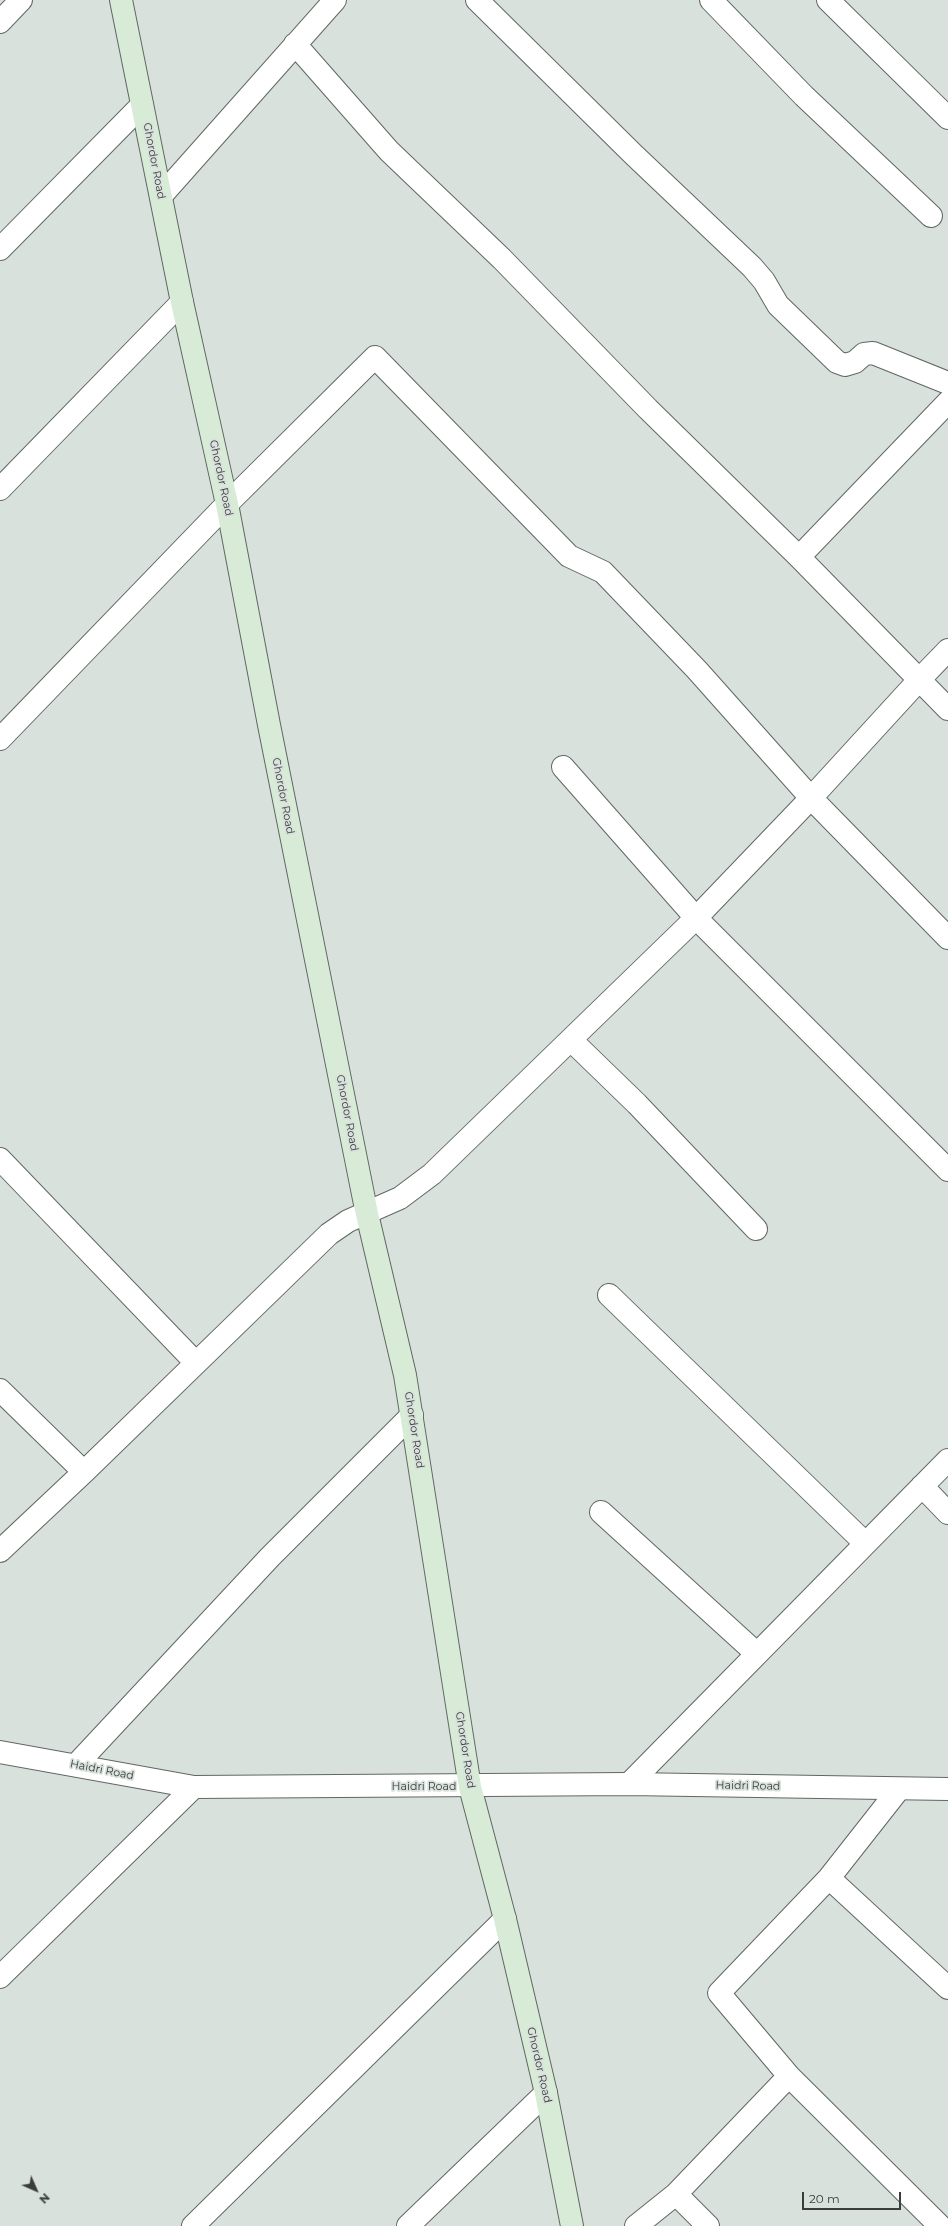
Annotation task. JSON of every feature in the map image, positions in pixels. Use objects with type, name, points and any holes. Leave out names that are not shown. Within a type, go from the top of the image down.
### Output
[{"type":"main road","name":"Ghordor Road","points":[[121,0],[182,302],[227,504],[270,732],[367,1214],[406,1375],[470,1787],[505,1919],[546,2093],[572,2226]]},
{"type":"street","points":[[0,22],[21,0]]},
{"type":"street","points":[[160,196],[335,0]]},
{"type":"street","points":[[477,0],[634,156],[752,267],[764,281],[778,305],[837,362],[846,365],[855,362],[864,354],[873,353],[948,383]]},
{"type":"street","points":[[711,0],[804,96],[931,216]]},
{"type":"street","points":[[828,0],[948,118]]},
{"type":"street","points":[[295,44],[389,151],[502,259],[648,409],[799,557],[948,709]]},
{"type":"street","points":[[0,249],[142,105]]},
{"type":"street","points":[[0,489],[182,302]]},
{"type":"street","points":[[0,739],[227,504],[375,357],[569,556],[603,572],[697,670],[811,798],[948,938]]},
{"type":"street","points":[[799,557],[948,402]]},
{"type":"street","points":[[0,1551],[84,1472],[329,1234],[348,1221],[367,1214],[400,1198],[432,1174],[696,918],[811,798],[948,650]]},
{"type":"street","points":[[563,767],[696,918],[948,1170]]},
{"type":"street","points":[[571,1040],[637,1104],[756,1229]]},
{"type":"street","points":[[0,1159],[196,1363]]},
{"type":"street","points":[[609,1295],[865,1543]]},
{"type":"street","points":[[0,1390],[84,1472]]},
{"type":"street","points":[[76,1765],[270,1557],[412,1415]]},
{"type":"street","points":[[628,1784],[948,1460]]},
{"type":"street","points":[[922,1486],[948,1513]]},
{"type":"street","points":[[600,1512],[756,1653]]},
{"type":"street","name":"Haidri Road","points":[[0,1752],[194,1787],[470,1787],[628,1784],[948,1789]]},
{"type":"street","points":[[0,1977],[194,1787]]},
{"type":"street","points":[[899,1789],[829,1878],[719,1993],[789,2076],[940,2226]]},
{"type":"street","points":[[829,1878],[948,1988]]},
{"type":"street","points":[[193,2226],[505,1919]]},
{"type":"street","points":[[636,2226],[676,2194],[789,2076]]},
{"type":"street","points":[[408,2226],[546,2093]]},
{"type":"street","points":[[676,2194],[708,2226]]}]
